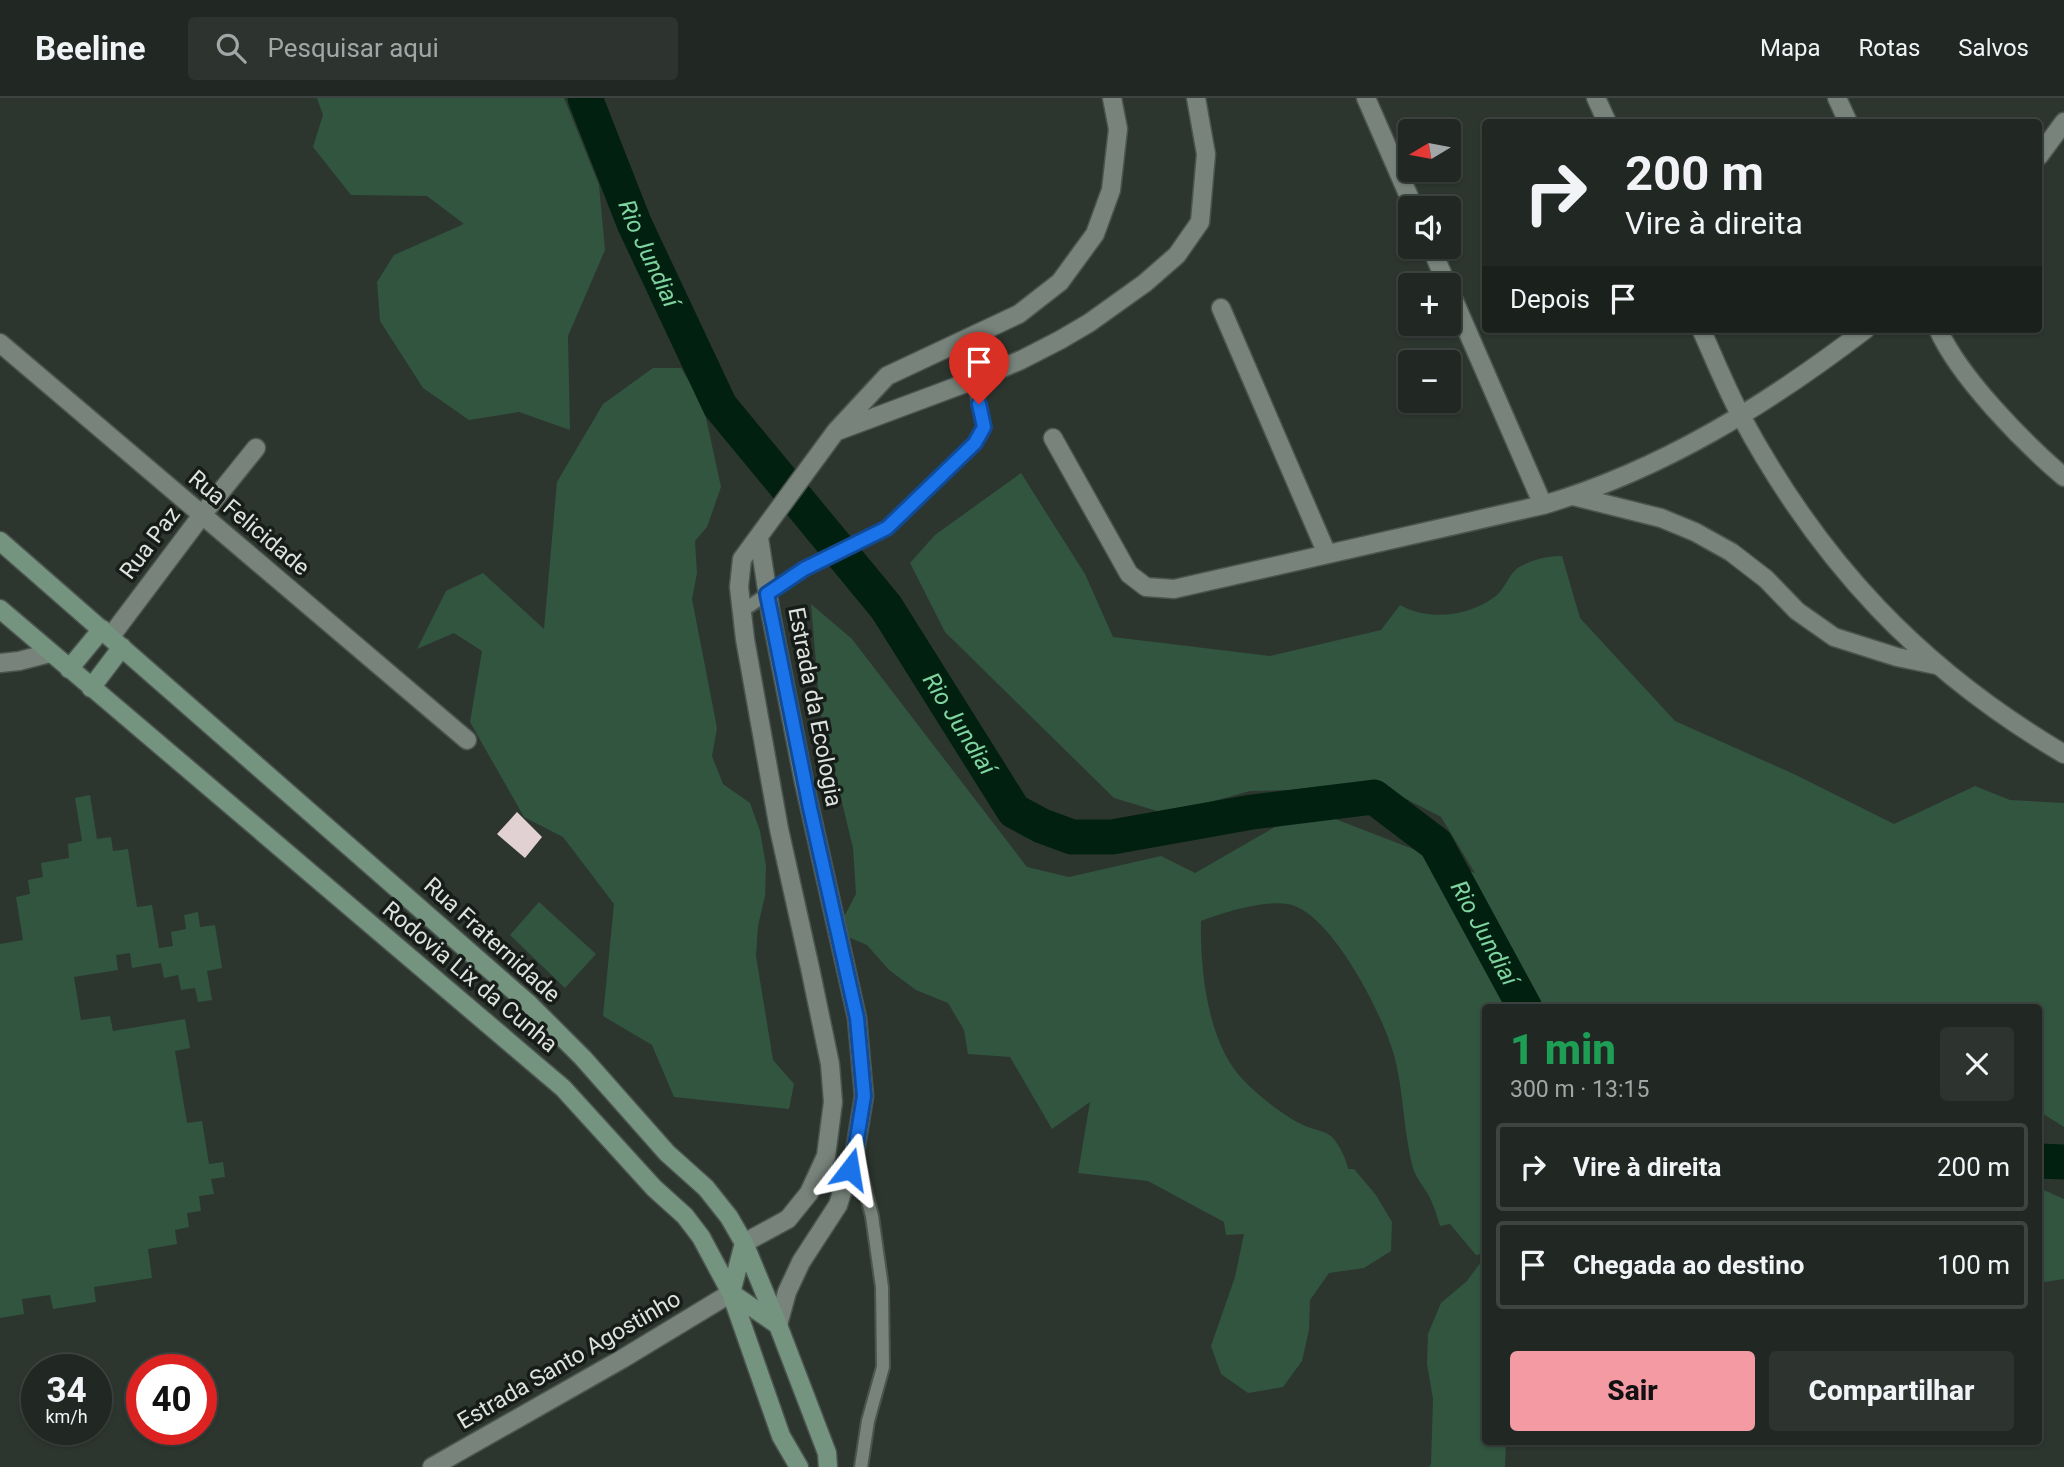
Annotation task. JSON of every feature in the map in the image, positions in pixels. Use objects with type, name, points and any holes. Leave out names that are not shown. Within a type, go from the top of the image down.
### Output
[{"type":"main road","name":"Rua Fraternidade","points":[[0,541],[529,1004],[583,1058],[667,1153],[706,1188],[729,1217],[744,1243],[827,1453],[828,1467]]},
{"type":"main road","name":"Rodovia Lix da Cunha","points":[[0,608],[563,1088],[654,1188],[685,1216],[701,1237],[731,1293],[777,1424],[799,1467]]},
{"type":"main road","points":[[69,669],[112,638]]},
{"type":"main road","points":[[91,688],[112,638]]},
{"type":"main road","points":[[744,1243],[731,1293],[778,1325]]},
{"type":"street","points":[[744,1243],[788,1219],[809,1192],[826,1156],[833,1102],[830,1065],[779,829],[744,639],[739,587],[742,559],[836,431],[887,376],[1019,314],[1060,282],[1095,234],[1111,190],[1118,129],[1112,98]]},
{"type":"street","points":[[1366,98],[1409,196]]},
{"type":"street","points":[[1596,98],[1606,119]]},
{"type":"street","points":[[1838,98],[1847,119]]},
{"type":"street","points":[[836,431],[1021,360],[1089,323],[1145,283],[1177,255],[1200,222],[1206,154],[1197,99]]},
{"type":"street","points":[[2042,152],[2064,121]]},
{"type":"street","points":[[1221,307],[1327,554]]},
{"type":"street","points":[[1461,317],[1543,505]]},
{"type":"street","points":[[1703,333],[1740,415],[1781,484],[1833,558],[1894,625],[1936,665],[1997,712],[2064,754]]},
{"type":"street","points":[[1054,438],[1122,564],[1137,581],[1146,586],[1174,589],[1543,505],[1632,474],[1669,457],[1787,386],[1860,333]]},
{"type":"street","points":[[1941,333],[1968,376],[1997,411],[2064,477]]},
{"type":"street","name":"Rua Felicidade","points":[[0,343],[467,740]]},
{"type":"street","name":"Rua Paz","points":[[112,638],[202,514],[256,448]]},
{"type":"street","points":[[1573,496],[1661,518],[1695,532],[1731,552],[1766,579],[1797,611],[1834,637],[1897,657],[1936,665]]},
{"type":"street","name":"Estrada da Ecologia","points":[[759,538],[767,594],[813,822],[857,1018],[864,1096],[855,1151],[838,1205],[801,1262],[787,1292],[778,1325]]},
{"type":"street","points":[[0,663],[50,653]]},
{"type":"street","name":"Estrada Santo Agostinho","points":[[432,1467],[731,1293]]},
{"type":"lane","points":[[742,611],[804,569],[887,528],[975,443],[984,427],[974,380]]},
{"type":"lane","points":[[855,1151],[872,1216],[882,1287],[883,1367],[868,1421],[861,1467]]},
{"type":"green space","points":[[317,98],[564,98],[599,185],[605,250],[568,336],[570,430],[519,412],[469,420],[423,388],[380,321],[377,282],[394,255],[464,224],[427,196],[351,195],[313,147],[323,115]]},
{"type":"green space","points":[[653,368],[681,368],[703,404],[721,487],[707,527],[695,541],[697,573],[692,599],[717,728],[712,756],[723,784],[750,803],[760,831],[766,866],[765,896],[758,926],[756,956],[773,1060],[794,1084],[789,1109],[674,1097],[652,1045],[603,1016],[614,904],[563,837],[524,817],[470,722],[482,651],[454,633],[417,649],[446,591],[483,573],[544,629],[557,482],[603,404]]},
{"type":"green space","points":[[1021,473],[1085,574],[1113,637],[1270,656],[1381,630],[1400,605],[1424,614],[1437,615],[1475,608],[1497,595],[1521,566],[1541,558],[1562,556],[1580,618],[1675,721],[1796,775],[1894,824],[1975,786],[2010,800],[2064,803],[2064,1127],[2042,1116],[2042,1004],[1482,1004],[1482,1254],[1476,1255],[1450,1224],[1440,1226],[1431,1200],[1414,1172],[1399,1076],[1391,1045],[1371,999],[1343,952],[1327,931],[1295,906],[1261,904],[1222,914],[1201,921],[1201,940],[1207,1001],[1227,1058],[1244,1081],[1276,1109],[1301,1124],[1331,1136],[1342,1151],[1348,1169],[1354,1169],[1376,1195],[1392,1222],[1391,1251],[1364,1268],[1329,1273],[1310,1300],[1309,1330],[1302,1361],[1283,1387],[1248,1393],[1221,1374],[1211,1346],[1235,1277],[1244,1234],[1226,1235],[1224,1222],[1148,1181],[1078,1173],[1090,1102],[1052,1129],[1010,1057],[968,1054],[964,1030],[948,1003],[916,990],[889,970],[867,945],[836,932],[856,894],[853,848],[820,711],[811,604],[852,639],[1027,867],[1069,877],[1161,856],[1195,873],[1275,827],[1330,817],[1475,873],[1441,817],[1385,788],[1250,791],[1167,814],[1114,798],[945,632],[910,563],[935,535]]},
{"type":"green space","points":[[90,795],[97,839],[111,837],[113,851],[128,849],[137,907],[152,905],[159,948],[173,946],[171,932],[186,929],[184,915],[198,912],[200,927],[215,925],[222,968],[207,971],[212,1000],[198,1002],[195,988],[181,990],[178,975],[164,978],[161,963],[132,968],[130,953],[116,955],[118,970],[74,977],[81,1020],[110,1016],[113,1031],[185,1019],[190,1048],[175,1051],[187,1123],[202,1121],[209,1164],[223,1162],[225,1177],[211,1179],[214,1194],[199,1196],[201,1211],[187,1213],[189,1227],[175,1230],[177,1244],[148,1249],[152,1278],[94,1287],[96,1302],[53,1309],[50,1295],[22,1299],[24,1314],[0,1318],[0,944],[23,940],[16,897],[30,894],[28,880],[43,877],[41,863],[69,858],[68,844],[82,841],[75,798]]},
{"type":"green space","points":[[539,902],[596,954],[565,988],[510,935]]},
{"type":"green space","points":[[2042,1189],[2064,1199],[2064,1279],[2042,1283]]},
{"type":"green space","points":[[1482,1260],[1482,1445],[1506,1445],[1505,1467],[1429,1467],[1433,1399],[1427,1364],[1428,1334],[1441,1303],[1467,1281]]},
{"type":"building","points":[[517,812],[542,837],[525,858],[497,834]]},
{"type":"waterway","name":"Rio Jundiaí","points":[[585,98],[634,223],[720,406],[886,607],[1014,811],[1042,826],[1072,837],[1112,837],[1252,812],[1374,797],[1436,844],[1523,1004]]},
{"type":"waterway","name":"Rio Jundiaí","points":[[2042,1161],[2064,1162]]},
{"type":"route","points":[[850,1169],[864,1096],[857,1018],[838,942],[767,594],[804,569],[887,528],[975,443],[984,427],[979,404]]}]
